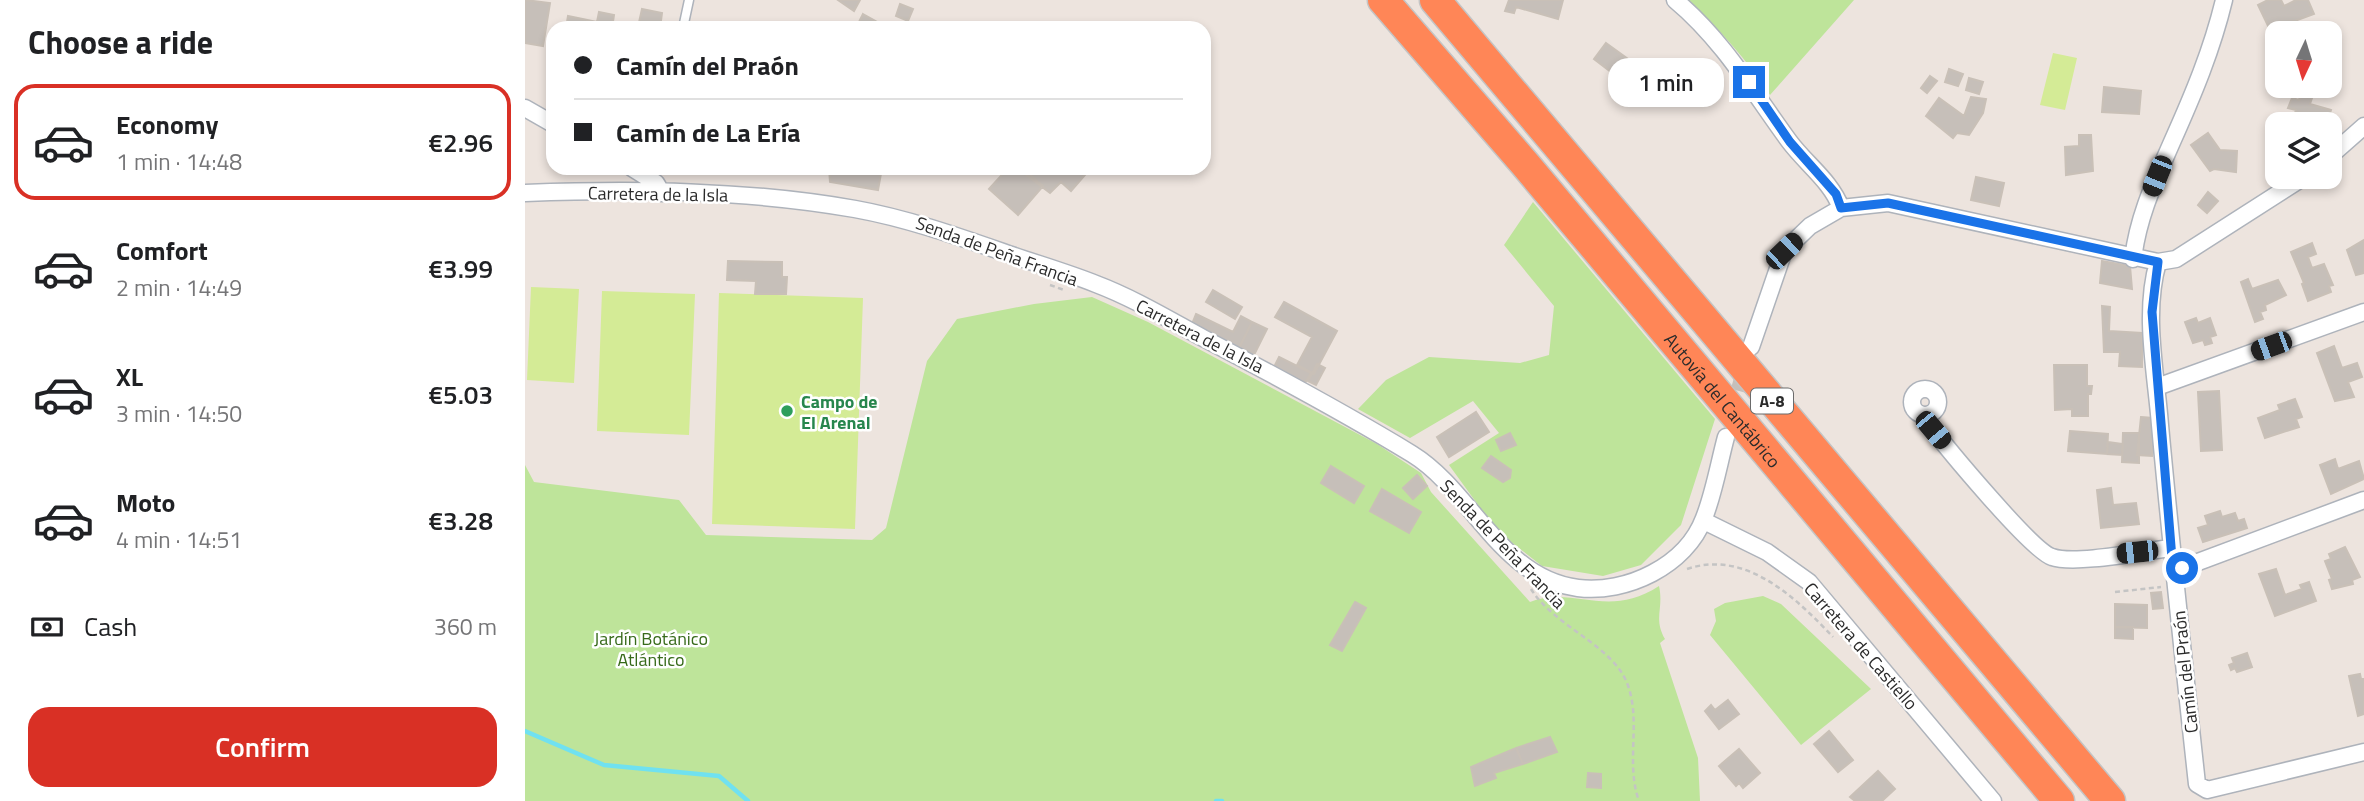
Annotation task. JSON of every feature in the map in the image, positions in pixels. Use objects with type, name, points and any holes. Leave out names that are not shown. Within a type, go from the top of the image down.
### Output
[{"type":"highway","name":"Autovía del Cantábrico","points":[[1383,0],[1525,164],[1815,514],[2059,801]]},
{"type":"highway","name":"A-8","points":[[1435,0],[2110,801]]},
{"type":"highway","points":[[1869,516],[1956,601],[2131,801]]},
{"type":"street","points":[[1675,0],[1713,37],[1749,82],[1790,142],[1836,194],[1841,208]]},
{"type":"street","points":[[2133,259],[2137,226],[2198,83],[2216,35],[2224,0]]},
{"type":"street","points":[[525,108],[546,120]]},
{"type":"street","points":[[2342,145],[2364,126]]},
{"type":"street","points":[[653,175],[662,193]]},
{"type":"street","points":[[1751,347],[1784,251],[1810,226],[1841,208],[1888,203],[2133,259],[2158,262],[2176,259],[2285,189]]},
{"type":"street","name":"Carretera de la Isla","points":[[525,193],[662,193],[787,199],[857,209],[913,222],[1098,285],[1329,404],[1426,463],[1445,480],[1489,535],[1536,573],[1575,588],[1612,589],[1643,579],[1681,552],[1704,521],[1726,437]]},
{"type":"street","name":"Camín del Praón","points":[[2158,262],[2152,312],[2157,387],[2174,578],[2197,784],[2207,790],[2364,752]]},
{"type":"street","points":[[2157,387],[2364,312]]},
{"type":"street","points":[[1925,415],[1928,423],[1959,462],[2042,552],[2065,559],[2171,548]]},
{"type":"street","points":[[2174,578],[2364,500]]},
{"type":"street","name":"Carretera de Castiello","points":[[1704,521],[1767,552],[1809,582],[1993,801]]},
{"type":"lane","points":[[684,21],[689,0]]},
{"type":"path","name":"Senda de Peña Francia","points":[[1048,285],[1071,292]]},
{"type":"path","points":[[1678,572],[1697,565],[1716,564],[1735,565],[1757,574],[1801,604],[1837,641]]},
{"type":"path","points":[[2115,592],[2174,578]]},
{"type":"path","name":"Senda de Peña Francia","points":[[1541,588],[1530,586],[1541,604],[1611,661],[1627,682],[1633,715],[1633,784],[1639,801]]},
{"type":"green space","points":[[1687,0],[1854,0],[1770,95],[1732,45]]},
{"type":"green space","points":[[2053,53],[2077,58],[2065,110],[2040,105]]},
{"type":"green space","points":[[1533,202],[1715,419],[1681,525],[1641,565],[1603,576],[1542,566],[1497,531],[1449,465],[1499,433],[1473,401],[1410,438],[1358,409],[1386,380],[1429,357],[1520,363],[1549,355],[1554,306],[1504,245]]},
{"type":"green space","points":[[531,287],[579,289],[574,383],[527,380]]},
{"type":"green space","points":[[602,291],[695,294],[689,435],[597,431]]},
{"type":"green space","name":"Campo de El Arenal","points":[[719,293],[863,298],[855,529],[712,524]]},
{"type":"green space","name":"Jardín Botánico Atlántico","points":[[1092,297],[1148,322],[1377,444],[1421,473],[1431,492],[1530,602],[1561,597],[1607,602],[1640,596],[1659,586],[1659,619],[1665,639],[1660,643],[1698,758],[1700,801],[525,801],[525,465],[534,482],[679,500],[706,535],[872,540],[886,528],[927,361],[957,319],[1034,304]]},
{"type":"green space","points":[[1763,596],[1781,604],[1871,689],[1801,745],[1710,635],[1716,621],[1714,609],[1725,603]]},
{"type":"building","points":[[525,0],[550,3],[543,46],[525,43]]},
{"type":"building","points":[[838,0],[860,0],[854,11]]},
{"type":"building","points":[[1509,0],[1563,0],[1558,19],[1516,7],[1514,13],[1505,11]]},
{"type":"building","points":[[2268,0],[2281,0],[2284,6],[2296,0],[2308,0],[2314,14],[2295,21],[2266,21],[2258,5]]},
{"type":"building","points":[[900,4],[913,9],[908,21],[896,16]]},
{"type":"building","points":[[642,9],[662,13],[661,21],[639,21]]},
{"type":"building","points":[[599,12],[614,15],[613,21],[597,21]]},
{"type":"building","points":[[863,14],[876,21],[860,21]]},
{"type":"building","points":[[568,16],[592,21],[567,21]]},
{"type":"building","points":[[1606,43],[1628,59],[1615,75],[1594,59]]},
{"type":"building","points":[[1949,69],[1963,74],[1958,86],[1945,82]]},
{"type":"building","points":[[1930,76],[1937,81],[1927,93],[1921,88]]},
{"type":"building","points":[[1969,78],[1983,82],[1979,94],[1966,90]]},
{"type":"building","points":[[2104,87],[2141,91],[2139,114],[2102,112]]},
{"type":"building","points":[[1971,97],[1986,99],[1983,113],[1969,135],[1957,133],[1953,138],[1926,116],[1939,98],[1964,116]]},
{"type":"building","points":[[2292,98],[2312,98],[2310,104],[2330,112],[2295,112],[2288,108]]},
{"type":"building","points":[[2208,133],[2220,150],[2237,151],[2236,172],[2214,169],[2210,171],[2191,145]]},
{"type":"building","points":[[2079,135],[2091,135],[2093,171],[2066,175],[2065,147],[2079,146]]},
{"type":"building","points":[[830,175],[881,175],[878,190],[830,182]]},
{"type":"building","points":[[1002,175],[1030,175],[1043,186],[1018,215],[989,189]]},
{"type":"building","points":[[1026,175],[1085,175],[1071,191],[1061,182],[1050,193]]},
{"type":"building","points":[[1976,177],[2004,183],[1999,206],[1971,200]]},
{"type":"building","points":[[2208,192],[2218,201],[2207,213],[2198,205]]},
{"type":"building","points":[[2364,240],[2364,273],[2356,275],[2347,250]]},
{"type":"building","points":[[2312,243],[2316,254],[2308,257],[2312,268],[2324,264],[2333,285],[2329,286],[2331,292],[2308,301],[2302,284],[2304,283],[2291,252]]},
{"type":"building","points":[[728,261],[782,262],[782,277],[787,277],[786,294],[755,294],[756,281],[727,280]]},
{"type":"building","points":[[2102,261],[2130,266],[2132,289],[2100,283]]},
{"type":"building","points":[[2248,279],[2252,289],[2278,280],[2286,295],[2265,305],[2266,310],[2260,312],[2263,319],[2255,322],[2241,282]]},
{"type":"building","points":[[1213,290],[1242,307],[1235,319],[1206,302]]},
{"type":"building","points":[[1284,302],[1337,331],[1314,374],[1297,365],[1312,337],[1275,317]]},
{"type":"building","points":[[2102,306],[2110,307],[2109,331],[2142,333],[2142,367],[2119,366],[2120,352],[2104,352]]},
{"type":"building","points":[[1196,314],[1233,332],[1241,316],[1252,322],[1239,348],[1192,324]]},
{"type":"building","points":[[2196,318],[2198,323],[2210,318],[2216,335],[2210,337],[2212,343],[2205,345],[2203,340],[2193,343],[2185,322]]},
{"type":"building","points":[[1252,322],[1267,329],[1254,355],[1239,348]]},
{"type":"building","points":[[2334,346],[2342,368],[2357,363],[2362,377],[2348,382],[2354,397],[2335,401],[2317,353]]},
{"type":"building","points":[[1279,357],[1311,373],[1305,383],[1274,367]]},
{"type":"building","points":[[1317,364],[1325,368],[1316,385],[1308,381]]},
{"type":"building","points":[[2054,365],[2087,365],[2087,386],[2092,386],[2091,394],[2088,394],[2088,416],[2072,416],[2072,409],[2055,410]]},
{"type":"building","points":[[2219,391],[2222,450],[2201,451],[2198,392]]},
{"type":"building","points":[[2295,399],[2302,417],[2296,419],[2299,427],[2265,438],[2258,418],[2280,410],[2278,405]]},
{"type":"building","points":[[1476,412],[1489,432],[1449,457],[1437,437]]},
{"type":"building","points":[[2141,417],[2153,418],[2152,456],[2137,455]]},
{"type":"building","points":[[2070,431],[2108,434],[2107,454],[2068,451]]},
{"type":"building","points":[[1510,433],[1516,445],[1501,451],[1496,440]]},
{"type":"building","points":[[2123,433],[2139,433],[2139,463],[2122,462]]},
{"type":"building","points":[[2108,442],[2123,444],[2122,455],[2107,454]]},
{"type":"building","points":[[1491,456],[1511,470],[1510,478],[1503,482],[1482,468]]},
{"type":"building","points":[[2335,459],[2338,469],[2359,461],[2364,479],[2331,494],[2320,465]]},
{"type":"building","points":[[1331,466],[1364,486],[1354,503],[1321,483]]},
{"type":"building","points":[[1417,475],[1427,486],[1413,499],[1403,488]]},
{"type":"building","points":[[2111,488],[2113,505],[2136,503],[2139,524],[2101,528],[2097,490]]},
{"type":"building","points":[[1382,489],[1421,512],[1409,533],[1370,511]]},
{"type":"building","points":[[2220,511],[2222,517],[2235,513],[2238,521],[2244,519],[2247,528],[2203,542],[2198,528],[2208,525],[2205,516]]},
{"type":"building","points":[[2345,547],[2360,577],[2352,580],[2353,584],[2332,589],[2329,580],[2332,579],[2325,561],[2331,559],[2329,554]]},
{"type":"building","points":[[2276,569],[2285,595],[2302,589],[2300,585],[2309,582],[2316,601],[2275,616],[2259,574]]},
{"type":"building","points":[[2161,592],[2163,608],[2153,609],[2151,593]]},
{"type":"building","points":[[1355,602],[1366,608],[1342,651],[1330,645]]},
{"type":"building","points":[[2115,604],[2147,605],[2147,628],[2115,627]]},
{"type":"building","points":[[2115,627],[2133,627],[2133,639],[2115,638]]},
{"type":"building","points":[[2247,653],[2252,667],[2237,672],[2235,668],[2231,670],[2229,665],[2234,663],[2232,658]]},
{"type":"building","points":[[2360,674],[2361,679],[2364,679],[2364,714],[2358,716],[2349,676]]},
{"type":"building","points":[[1728,700],[1739,714],[1719,729],[1705,711],[1711,705],[1715,710]]},
{"type":"building","points":[[1829,731],[1853,760],[1838,772],[1814,744]]},
{"type":"building","points":[[1550,737],[1557,752],[1523,764],[1516,748]]},
{"type":"building","points":[[1516,748],[1523,764],[1494,773],[1496,778],[1475,786],[1471,767]]},
{"type":"building","points":[[1739,749],[1760,773],[1743,788],[1739,783],[1736,786],[1719,766]]},
{"type":"building","points":[[1878,771],[1895,789],[1882,801],[1855,801],[1850,797]]},
{"type":"building","points":[[1588,773],[1601,774],[1601,788],[1587,787]]},
{"type":"waterway","points":[[525,731],[604,765],[719,776],[748,801]]},
{"type":"waterway","points":[[1216,801],[1222,801]]},
{"type":"tunnel","points":[[1732,414],[1746,365]]},
{"type":"place","name":"Campo de El Arenal","points":[[787,411]]},
{"type":"route","points":[[1749,82],[1790,142],[1836,194],[1841,208],[1888,203],[1949,219],[2158,262],[2154,274],[2152,312],[2169,536],[2173,571],[2182,568]]}]
